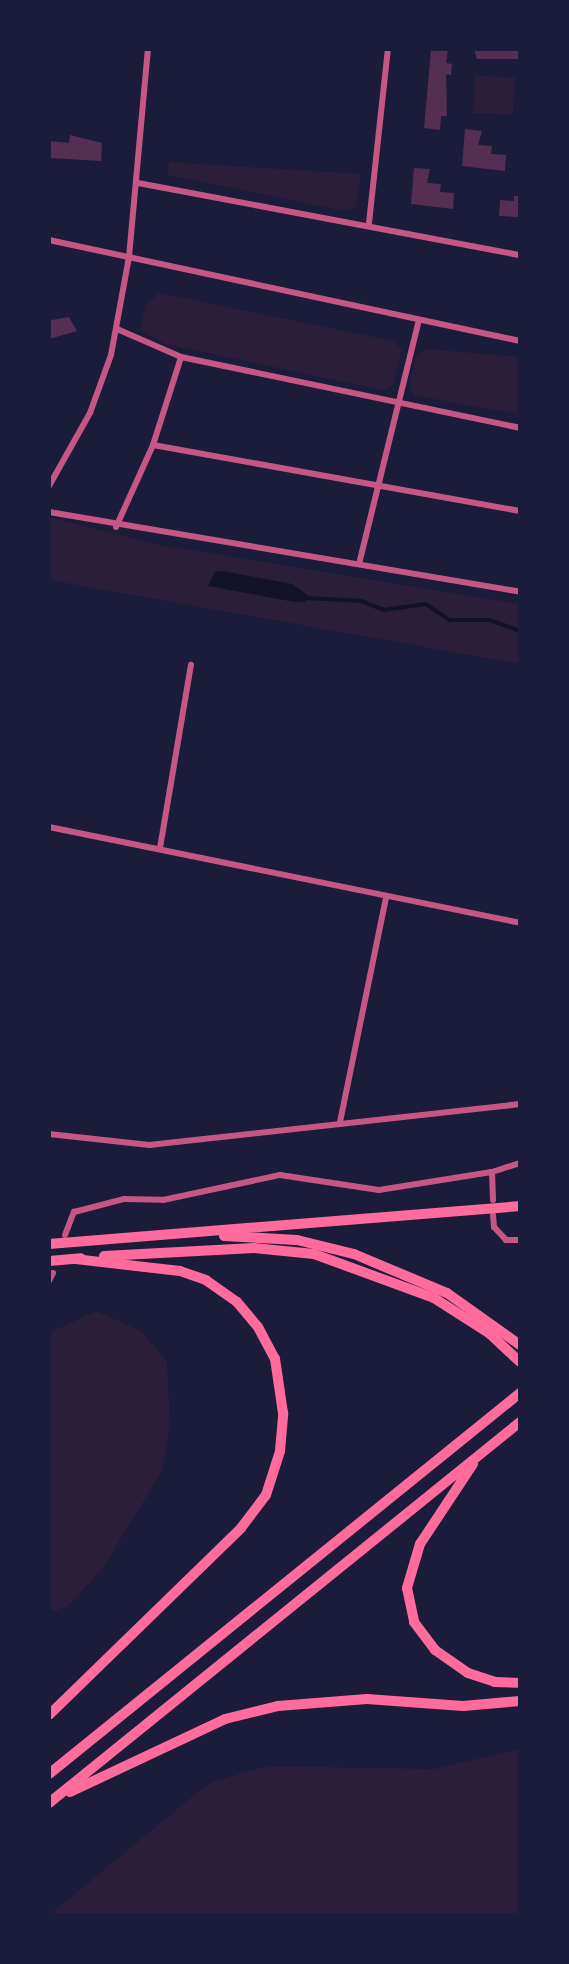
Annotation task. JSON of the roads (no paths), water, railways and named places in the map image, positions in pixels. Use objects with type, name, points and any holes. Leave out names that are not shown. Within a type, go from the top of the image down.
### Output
[{"type":"highway","points":[[49,1244],[520,1206]]},
{"type":"highway","points":[[180,1235],[297,1240],[355,1254],[447,1293],[520,1345]]},
{"type":"highway","points":[[49,1261],[229,1248],[314,1254],[380,1275],[434,1298],[489,1333],[520,1362]]},
{"type":"highway","points":[[49,1715],[242,1528],[266,1495],[280,1451],[284,1413],[275,1359],[258,1327],[237,1302],[206,1280],[180,1271],[74,1259]]},
{"type":"highway","points":[[49,1774],[520,1393]]},
{"type":"highway","points":[[52,1801],[520,1422]]},
{"type":"highway","points":[[479,1455],[420,1544],[407,1588],[414,1622],[435,1650],[468,1672],[495,1682],[520,1683]]},
{"type":"highway","points":[[52,1801],[225,1719],[278,1706],[367,1699],[463,1706],[520,1702]]},
{"type":"street","points":[[49,486],[90,413],[117,329],[138,183],[148,49]]},
{"type":"street","points":[[369,223],[388,49]]},
{"type":"street","points":[[138,183],[369,223],[520,255]]},
{"type":"street","points":[[49,240],[520,341]]},
{"type":"street","points":[[359,564],[419,320]]},
{"type":"street","points":[[117,329],[181,357],[520,428]]},
{"type":"street","points":[[116,527],[153,445],[181,357]]},
{"type":"street","points":[[153,445],[520,511]]},
{"type":"street","points":[[49,512],[116,527],[520,592]]},
{"type":"street","points":[[160,848],[191,665]]},
{"type":"street","points":[[49,827],[520,923]]},
{"type":"street","points":[[340,1122],[386,897]]},
{"type":"street","points":[[49,1134],[149,1145],[520,1104]]},
{"type":"street","points":[[65,1235],[74,1212],[124,1199],[163,1200],[280,1175],[379,1190],[492,1172],[520,1163]]},
{"type":"street","points":[[492,1172],[493,1200]]},
{"type":"street","points":[[493,1215],[494,1227],[506,1240],[520,1240]]},
{"type":"street","points":[[49,1281],[53,1273]]},
{"type":"waterway","points":[[307,598],[361,601],[384,610],[426,604],[450,620],[490,620],[520,631]]}]
